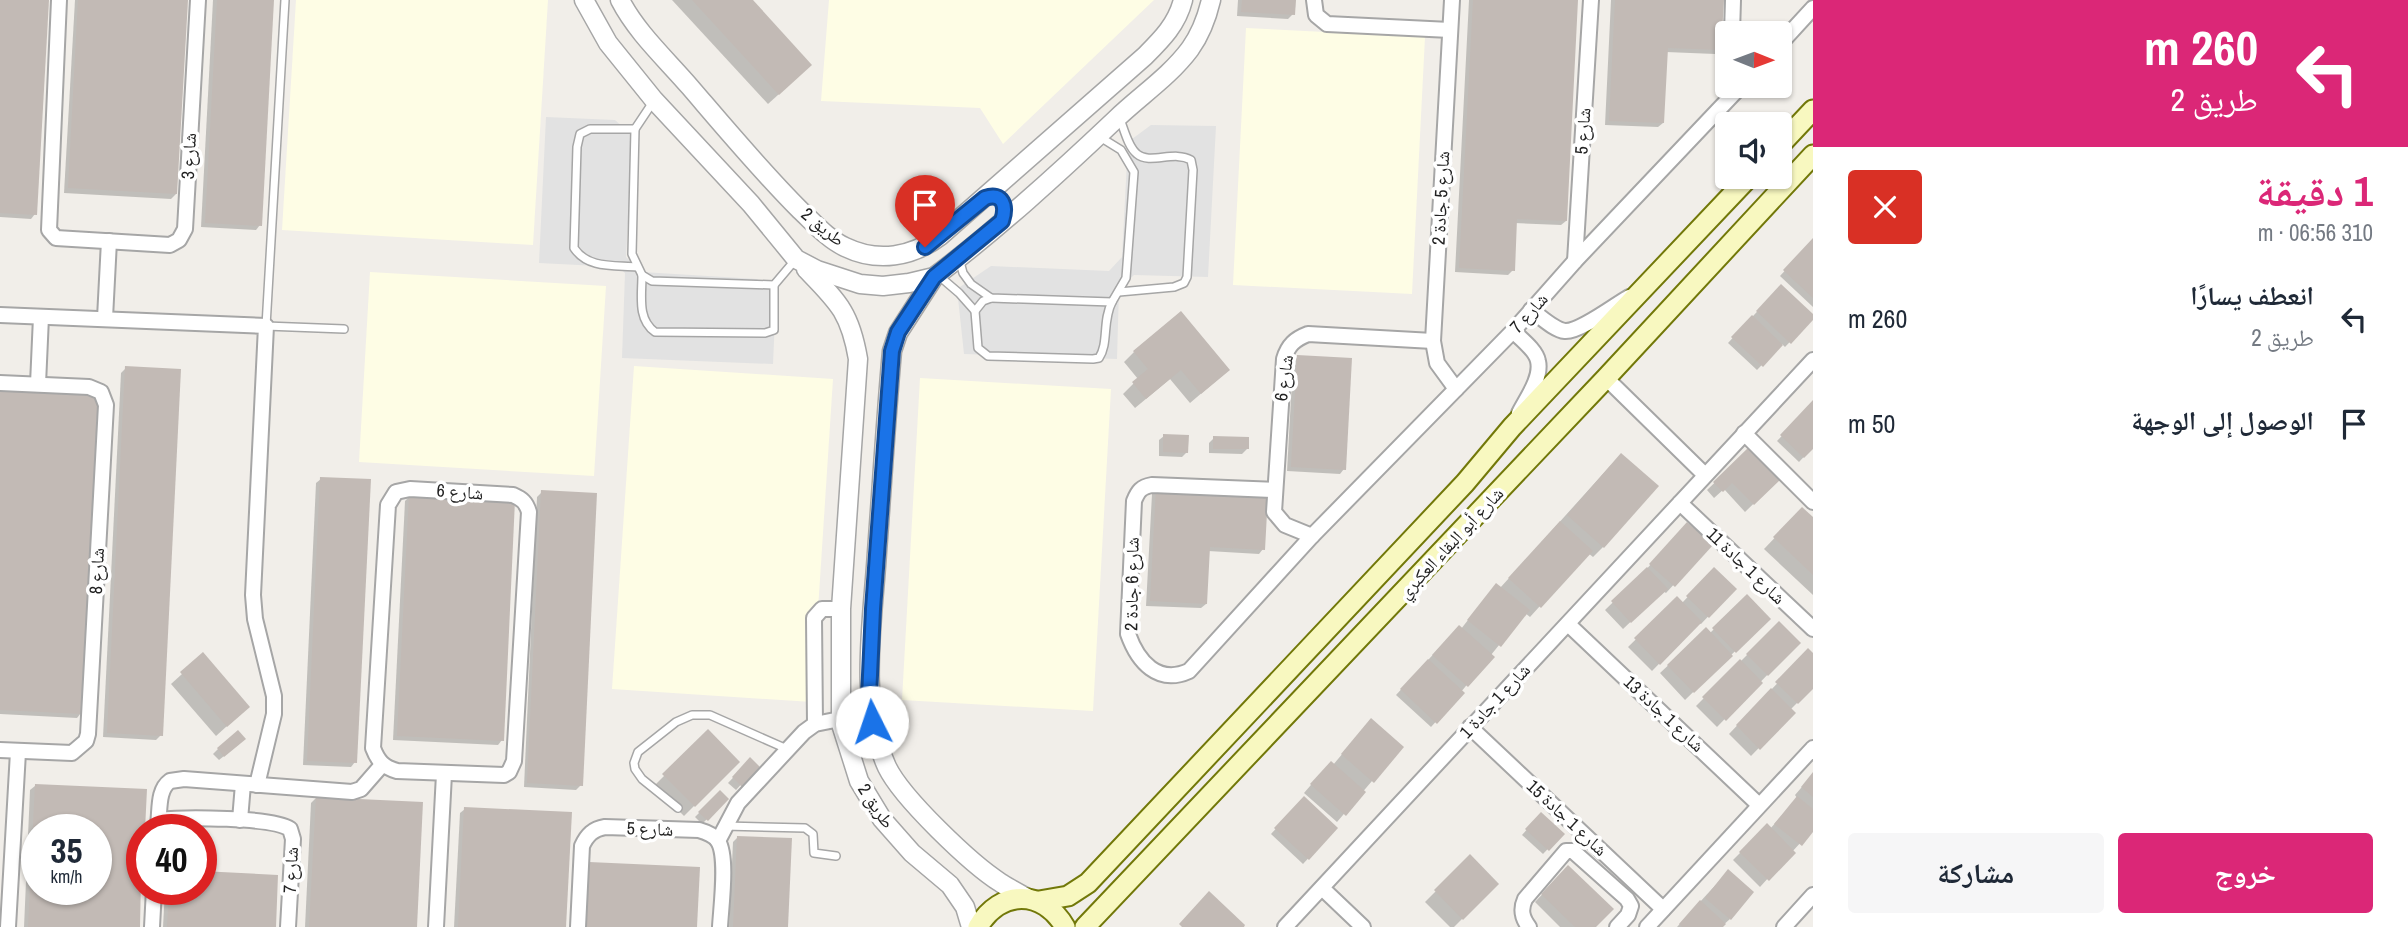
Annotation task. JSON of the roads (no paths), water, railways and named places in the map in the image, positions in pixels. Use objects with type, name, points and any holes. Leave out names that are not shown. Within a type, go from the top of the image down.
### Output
[{"type":"main road","points":[[1792,132],[1813,110]]},
{"type":"main road","points":[[1774,198],[1780,177],[1813,141]]},
{"type":"main road","name":"شارع أبو البقاء العكبري","points":[[1085,927],[1377,621],[1813,155]]},
{"type":"main road","name":"شارع أبو البقاء العكبري","points":[[978,927],[984,916],[1006,901],[1068,896],[1088,883],[1738,189]]},
{"type":"main road","points":[[1377,621],[1369,620],[1365,615],[1365,605],[1371,595],[1451,507],[1465,483]]},
{"type":"main road","points":[[1034,900],[1050,907],[1065,927]]},
{"type":"street","name":"شارع 3","points":[[59,0],[49,230],[56,238],[170,244],[179,240],[185,229],[198,0]]},
{"type":"street","name":"طريق 2","points":[[584,0],[608,43],[654,100],[838,302],[853,333],[858,359],[841,609],[840,719],[859,781],[882,819],[912,853],[950,885],[965,907],[971,927]]},
{"type":"street","name":"طريق 2","points":[[620,0],[647,39],[773,183],[824,232],[844,247],[879,257],[912,253],[925,247],[985,198],[1164,38],[1179,16],[1183,0]]},
{"type":"street","name":"طريق 2","points":[[1034,900],[1000,883],[979,866],[901,790],[887,766],[872,722],[869,697],[873,609],[892,351],[898,332],[936,276],[1056,175],[1118,116],[1174,69],[1192,46],[1205,22],[1211,0]]},
{"type":"street","points":[[1314,0],[1316,15],[1327,24],[1450,30]]},
{"type":"street","name":"شارع 5 جادة 2","points":[[1452,0],[1433,341],[1437,363],[1456,389]]},
{"type":"street","name":"شارع 5","points":[[1575,261],[1591,0]]},
{"type":"street","points":[[1732,21],[1733,0]]},
{"type":"street","points":[[1792,31],[1813,8]]},
{"type":"street","name":"شارع 7","points":[[1312,536],[1513,331],[1724,98]]},
{"type":"street","points":[[702,150],[720,151],[725,147],[726,130]]},
{"type":"street","points":[[1039,152],[1036,162],[1038,169],[1042,174],[1056,175]]},
{"type":"street","points":[[751,204],[754,186],[760,182],[773,183]]},
{"type":"street","points":[[985,198],[999,197],[1003,202],[1005,212],[1002,221]]},
{"type":"street","points":[[105,318],[109,241]]},
{"type":"street","name":"طريق 2","points":[[796,259],[817,270],[860,284],[896,285],[936,276]]},
{"type":"street","points":[[1531,310],[1559,329],[1567,331],[1582,325],[1645,287]]},
{"type":"street","points":[[0,315],[265,326],[253,595],[255,619],[274,696],[274,714],[240,820]]},
{"type":"street","points":[[38,384],[41,317]]},
{"type":"street","points":[[1512,427],[1537,377],[1539,362],[1535,353],[1513,331]]},
{"type":"street","name":"شارع 6","points":[[1312,536],[1285,525],[1274,512],[1284,359],[1290,345],[1297,338],[1308,334],[1433,341]]},
{"type":"street","name":"شارع 1 جادة 1","points":[[1285,927],[1813,360]]},
{"type":"street","points":[[1606,378],[1705,475]]},
{"type":"street","name":"شارع 8","points":[[0,383],[95,389],[101,392],[106,405],[86,741],[72,753],[0,750]]},
{"type":"street","points":[[855,410],[866,401],[882,405],[887,413]]},
{"type":"street","points":[[1744,433],[1813,502]]},
{"type":"street","name":"شارع 6 جادة 2","points":[[1275,490],[1152,485],[1141,488],[1137,493],[1134,501],[1127,621],[1132,645],[1145,663],[1166,676],[1189,671],[1312,536]]},
{"type":"street","name":"شارع 6","points":[[410,489],[513,495],[524,501],[529,512],[514,761],[509,772],[504,775],[444,774],[397,771],[382,765],[373,748],[388,505],[396,492],[410,489]]},
{"type":"street","name":"شارع 1 جادة 11","points":[[1680,503],[1813,629]]},
{"type":"street","points":[[815,724],[814,618],[822,609],[841,609],[848,620],[860,623],[871,615],[873,609]]},
{"type":"street","name":"شارع 1 جادة 13","points":[[1568,624],[1759,804]]},
{"type":"street","points":[[720,927],[723,857],[718,841],[725,825],[738,803],[808,728],[840,719]]},
{"type":"street","name":"شارع 1 جادة 15","points":[[1470,727],[1663,909]]},
{"type":"street","points":[[1647,927],[1813,748]]},
{"type":"street","points":[[8,927],[18,751]]},
{"type":"street","points":[[160,814],[161,792],[170,781],[184,779],[352,792],[360,789],[382,765]]},
{"type":"street","points":[[436,927],[444,774]]},
{"type":"street","name":"شارع 7","points":[[217,821],[240,820],[285,825],[292,834],[288,927]]},
{"type":"street","name":"شارع 5","points":[[578,927],[582,846],[592,832],[605,827],[699,830],[718,841]]},
{"type":"street","points":[[1529,927],[1522,915],[1525,899],[1566,851],[1573,851],[1627,899],[1631,906],[1628,915],[1616,927]]},
{"type":"street","points":[[1322,888],[1363,927]]},
{"type":"street","points":[[1784,927],[1813,895]]},
{"type":"street","points":[[152,927],[153,905]]},
{"type":"lane","points":[[285,0],[265,326],[344,329]]},
{"type":"lane","points":[[654,100],[635,129],[632,254],[642,275],[653,281],[774,285]]},
{"type":"lane","points":[[1118,116],[1136,154],[1145,158]]},
{"type":"lane","points":[[635,129],[590,129],[580,134],[577,147],[574,248],[580,257],[591,263],[637,267]]},
{"type":"lane","points":[[1098,136],[1121,150],[1134,172]]},
{"type":"lane","points":[[936,276],[959,293],[975,311],[978,348],[988,356],[1099,358],[1103,352],[1105,319],[1112,302],[1126,278],[1134,172],[1137,163],[1145,158],[1183,155],[1191,160],[1193,170],[1187,276],[1184,283],[1174,287],[1118,292]]},
{"type":"lane","points":[[959,257],[963,273],[971,284],[991,298]]},
{"type":"lane","points":[[642,275],[642,316],[647,326],[655,332],[765,333],[774,330],[774,285],[796,259]]},
{"type":"lane","points":[[975,311],[983,301],[991,298],[1112,302]]},
{"type":"lane","points":[[678,808],[642,779],[634,763],[638,752],[676,722],[692,715],[710,715],[788,749]]},
{"type":"lane","points":[[725,825],[805,828],[813,834],[814,853],[836,856]]}]
